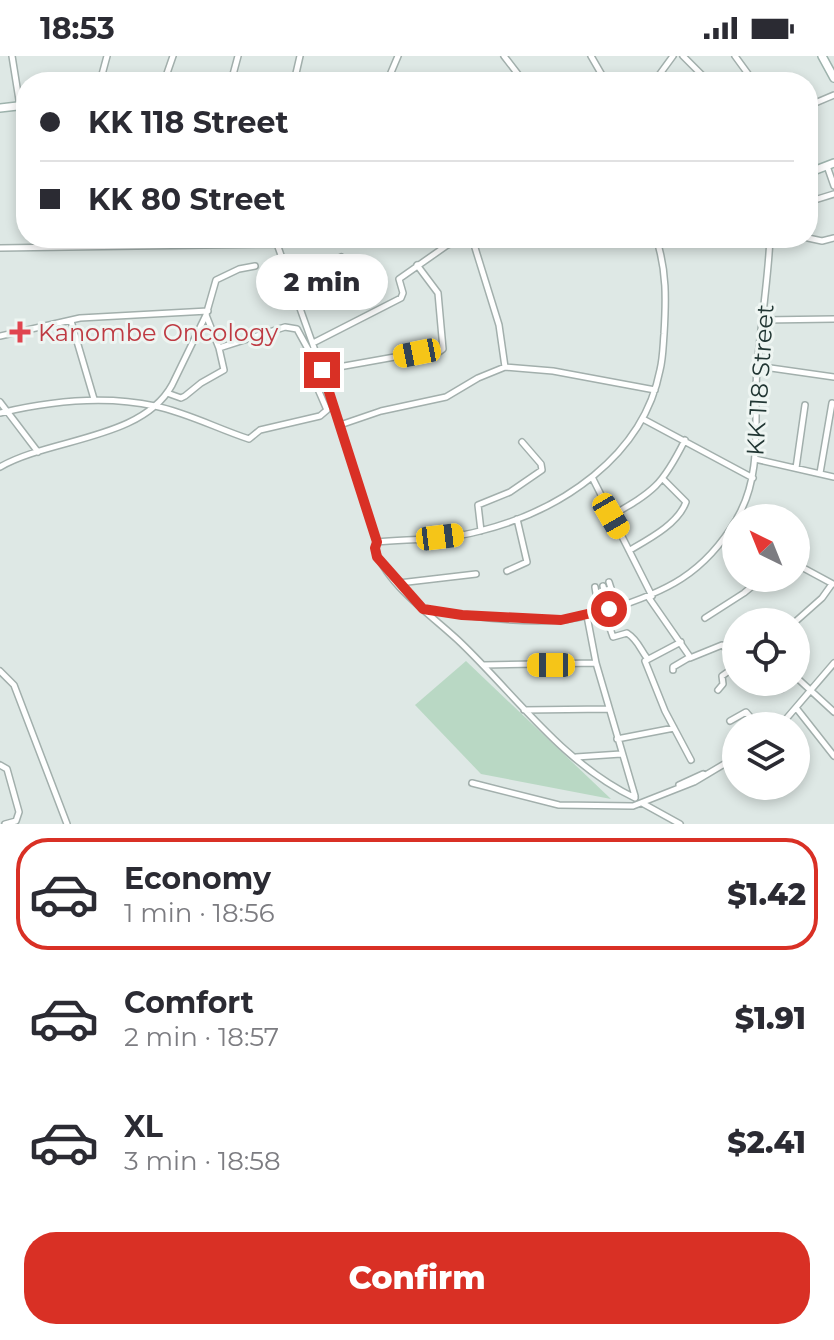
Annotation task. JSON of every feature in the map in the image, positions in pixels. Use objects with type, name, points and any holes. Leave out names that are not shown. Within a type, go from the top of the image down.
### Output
[{"type":"street","points":[[504,56],[516,72]]},
{"type":"street","points":[[683,56],[699,72]]},
{"type":"street","points":[[822,56],[834,78]]},
{"type":"street","points":[[830,164],[834,186]]},
{"type":"street","points":[[279,248],[340,425],[377,542],[377,557],[423,609],[483,665],[523,710],[575,757],[607,785],[679,824]]},
{"type":"street","points":[[313,343],[401,298],[403,293],[399,279],[443,248]]},
{"type":"street","points":[[475,248],[501,334],[505,367]]},
{"type":"street","points":[[377,542],[481,531],[517,519],[549,505],[592,477],[630,441],[655,390],[662,357],[666,306],[659,248]]},
{"type":"street","name":"KK 118 Street","points":[[743,504],[753,478],[755,459],[757,366],[769,248]]},
{"type":"street","points":[[289,282],[341,257]]},
{"type":"street","points":[[322,370],[443,349],[438,293],[417,265]]},
{"type":"street","points":[[0,467],[139,418],[155,406],[167,393],[207,313],[216,280],[239,269],[255,266]]},
{"type":"street","points":[[318,268],[330,288]]},
{"type":"street","points":[[0,336],[92,317],[207,313]]},
{"type":"street","points":[[167,393],[177,398],[185,396],[225,367],[207,313]]},
{"type":"street","points":[[764,320],[834,319]]},
{"type":"street","points":[[71,321],[94,399]]},
{"type":"street","points":[[3,412],[94,399],[155,406],[249,439],[260,430],[320,416],[327,410],[314,380],[308,349],[297,329],[285,327],[219,348]]},
{"type":"street","points":[[757,366],[834,377]]},
{"type":"street","points":[[340,425],[381,411],[446,397],[478,378],[505,367],[553,371],[655,390]]},
{"type":"street","points":[[0,402],[3,412],[38,453]]},
{"type":"street","points":[[820,473],[832,403]]},
{"type":"street","points":[[796,468],[805,405]]},
{"type":"street","points":[[643,419],[753,478]]},
{"type":"street","points":[[611,516],[650,493],[664,480],[685,440]]},
{"type":"street","points":[[481,531],[478,505],[510,492],[542,470],[541,464],[522,442]]},
{"type":"street","points":[[0,457],[8,462]]},
{"type":"street","points":[[755,459],[834,477]]},
{"type":"street","points":[[592,477],[665,623],[690,658]]},
{"type":"street","points":[[630,550],[662,530],[684,508],[684,498],[664,480]]},
{"type":"street","points":[[507,571],[527,562],[517,519]]},
{"type":"street","name":"KK 118 Street","points":[[423,609],[528,620],[587,616],[651,597],[700,565],[722,542]]},
{"type":"street","points":[[810,572],[833,584],[810,609]]},
{"type":"street","points":[[398,583],[476,574]]},
{"type":"street","points":[[604,611],[606,584],[617,607]]},
{"type":"street","points":[[595,587],[613,637],[627,633],[640,645],[647,658],[646,665],[691,760]]},
{"type":"street","points":[[705,618],[745,592]]},
{"type":"street","points":[[587,616],[596,663],[621,754],[640,802]]},
{"type":"street","points":[[647,658],[681,642]]},
{"type":"street","points":[[673,670],[673,667],[690,658],[722,645]]},
{"type":"street","points":[[483,665],[596,663]]},
{"type":"street","points":[[794,712],[834,663]]},
{"type":"street","points":[[0,671],[14,685],[67,824]]},
{"type":"street","points":[[718,690],[722,685]]},
{"type":"street","points":[[810,689],[834,712]]},
{"type":"street","points":[[523,710],[609,709]]},
{"type":"street","points":[[797,709],[834,756]]},
{"type":"street","points":[[617,739],[674,728]]},
{"type":"street","points":[[575,757],[621,754]]},
{"type":"street","points":[[0,765],[7,769],[19,812],[16,821],[5,824]]},
{"type":"street","points":[[472,783],[546,802],[586,807],[633,806],[694,782],[722,766]]},
{"type":"green space","points":[[466,661],[611,799],[481,774],[415,705]]},
{"type":"place","name":"Kanombe Oncology","points":[[20,332]]},
{"type":"route","points":[[322,370],[377,542],[377,557],[423,609],[462,615],[561,620],[609,609]]}]
